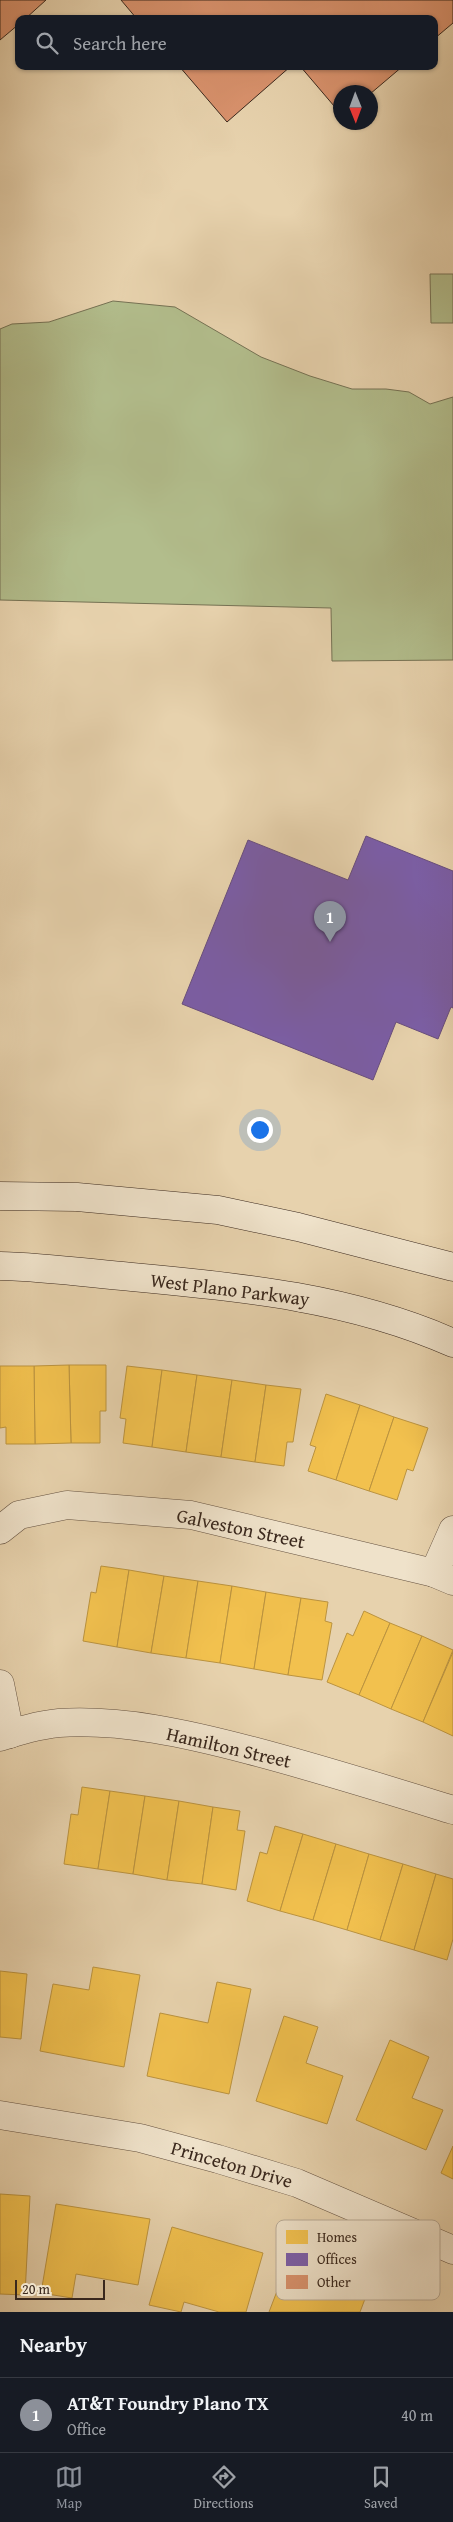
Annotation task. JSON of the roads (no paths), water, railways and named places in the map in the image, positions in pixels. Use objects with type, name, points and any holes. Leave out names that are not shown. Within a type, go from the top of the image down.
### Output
[{"type":"street","points":[[0,1196],[77,1197],[218,1210],[298,1227],[453,1266]]},
{"type":"street","name":"West Plano Parkway","points":[[0,1266],[194,1282],[278,1293],[383,1316],[453,1343]]},
{"type":"street","name":"Galveston Street","points":[[0,1530],[18,1515],[67,1505],[191,1515],[443,1577]]},
{"type":"street","points":[[443,1577],[453,1530]]},
{"type":"street","points":[[0,1684],[5,1736]]},
{"type":"street","name":"Hamilton Street","points":[[5,1736],[28,1728],[59,1723],[124,1724],[215,1741],[320,1768],[453,1810]]},
{"type":"street","name":"Princeton Drive","points":[[0,2115],[140,2138],[297,2183],[383,2220]]},
{"type":"street","name":"Princeton Drive","points":[[440,2244],[453,2250]]},
{"type":"place","name":"AT&T Foundry Plano TX","points":[[330,942]]}]
